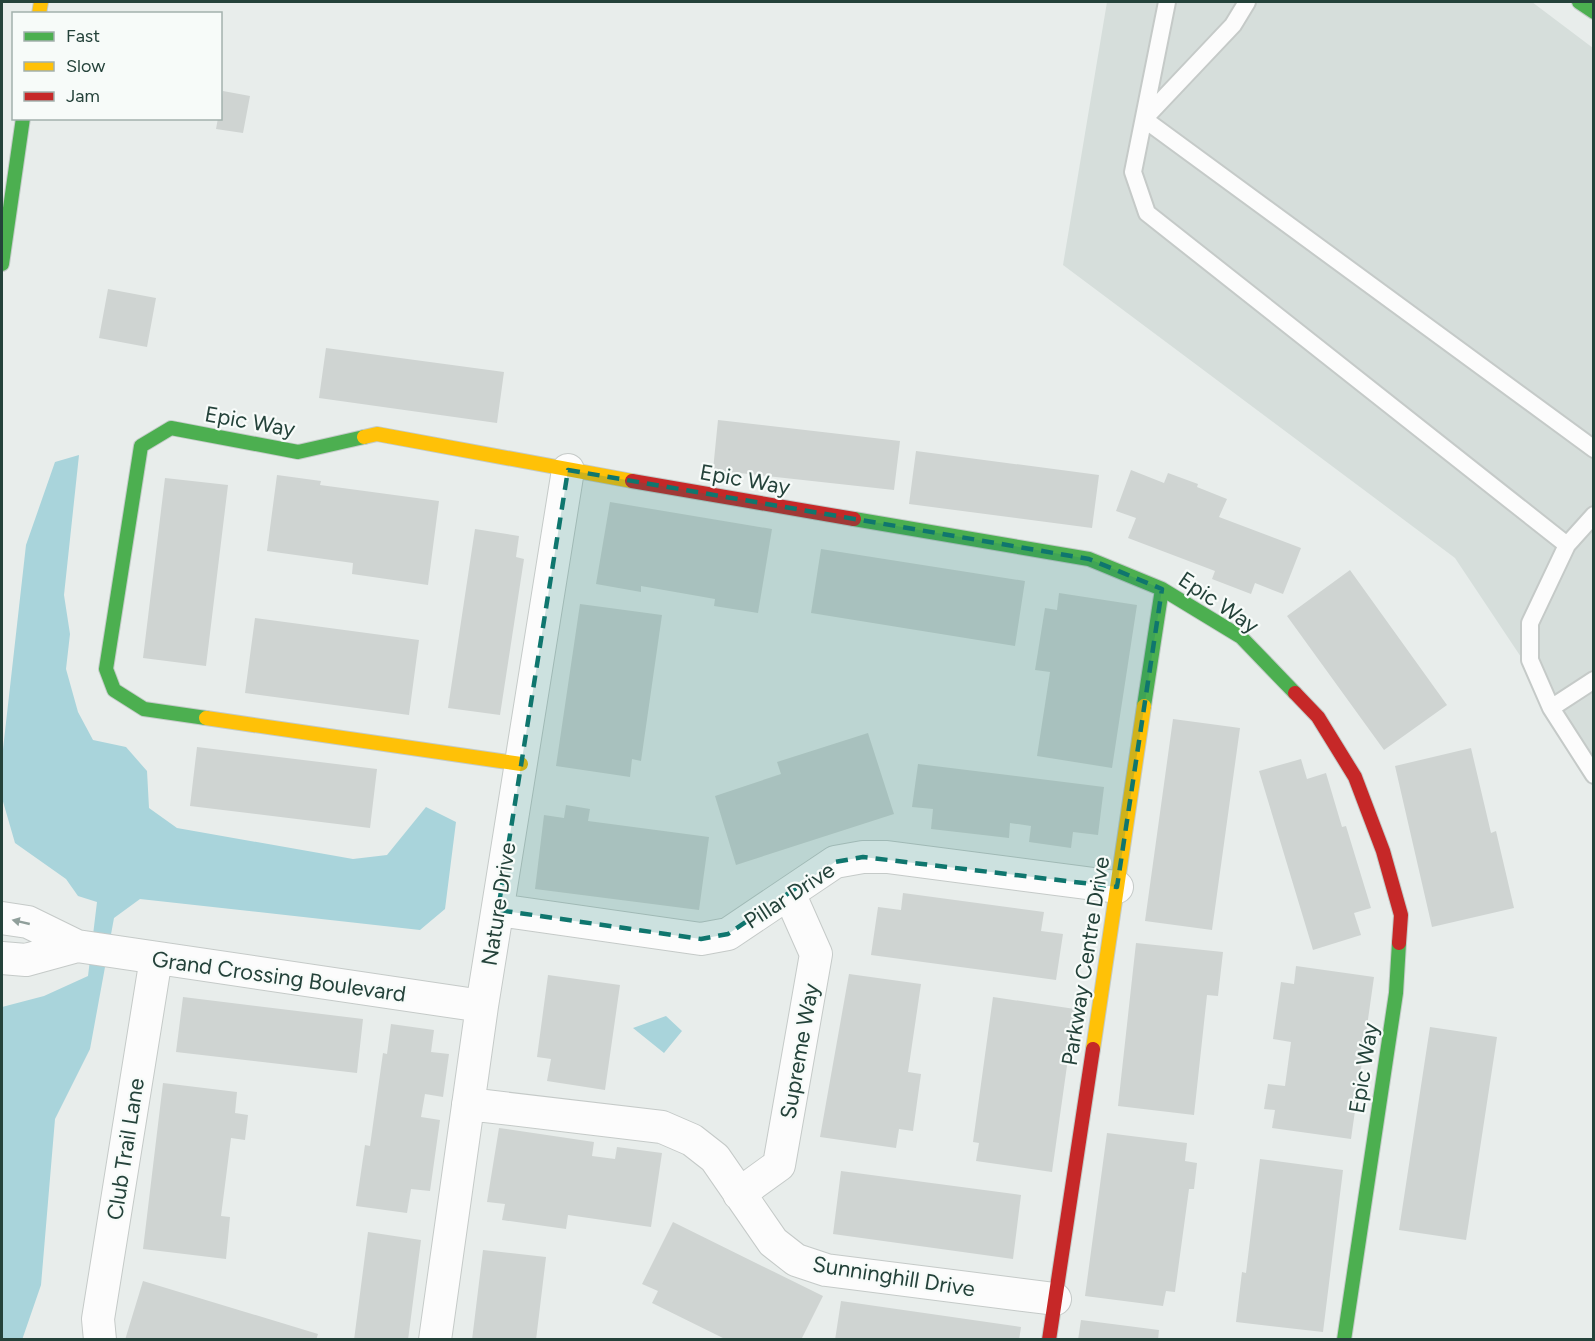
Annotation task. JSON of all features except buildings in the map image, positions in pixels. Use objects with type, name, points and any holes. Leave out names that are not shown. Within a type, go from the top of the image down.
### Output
[{"type":"main road","points":[[1579,2],[1593,12]]},
{"type":"main road","points":[[2,264],[23,120]]},
{"type":"main road","name":"Epic Way","points":[[521,765],[144,709],[114,690],[106,669],[141,446],[171,428],[298,452],[377,434],[568,470],[1089,559],[1162,589],[1241,637],[1318,717],[1355,777],[1383,851],[1401,915],[1396,993],[1344,1340]]},
{"type":"main road","name":"Parkway Centre Drive","points":[[1049,1340],[1162,589]]},
{"type":"street","name":"Nature Drive","points":[[435,1340],[482,1006],[568,470]]},
{"type":"street","name":"Pillar Drive","points":[[498,910],[701,939],[728,934],[835,862],[863,857],[887,857],[1117,887]]},
{"type":"street","name":"Supreme Way","points":[[739,1194],[780,1165],[816,954],[789,893]]},
{"type":"street","name":"Grand Crossing Boulevard","points":[[2,918],[28,922],[77,946],[482,1006]]},
{"type":"street","name":"Grand Crossing Boulevard","points":[[2,958],[26,960],[77,946]]},
{"type":"street","name":"Club Trail Lane","points":[[100,1340],[98,1319],[156,958]]},
{"type":"street","name":"Sunninghill Drive","points":[[468,1104],[662,1127],[692,1140],[715,1158],[773,1242],[796,1260],[826,1270],[1055,1299]]},
{"type":"lane","points":[[1167,2],[1133,172],[1147,213],[1568,545]]},
{"type":"lane","points":[[1144,119],[1233,25],[1246,2]]},
{"type":"lane","points":[[1144,119],[1593,449]]},
{"type":"lane","points":[[1593,515],[1568,545],[1530,623],[1530,660],[1551,708],[1593,775]]},
{"type":"lane","points":[[1568,545],[1593,533]]},
{"type":"lane","points":[[1551,708],[1593,680]]},
{"type":"highlighted area","points":[[568,470],[1089,559],[1162,589],[1117,887],[863,857],[835,862],[728,934],[701,939],[498,910]]},
{"type":"shaded area","points":[[1107,2],[1532,2],[1593,48],[1593,765],[1455,558],[1063,265]]},
{"type":"water","points":[[79,455],[64,595],[70,634],[66,669],[78,712],[93,740],[126,747],[147,771],[149,808],[177,828],[353,859],[387,855],[426,807],[456,822],[445,909],[420,930],[140,899],[114,918],[90,1049],[55,1119],[41,1285],[22,1340],[2,1339],[2,1007],[44,996],[88,976],[97,902],[78,896],[66,879],[15,843],[2,798],[2,758],[26,545],[55,462]]},
{"type":"water","points":[[666,1016],[682,1031],[664,1053],[633,1028]]},
{"type":"traffic: fast","points":[[1579,2],[1594,12]]},
{"type":"traffic: fast","points":[[2,264],[23,120]]},
{"type":"traffic: fast","points":[[206,718],[144,709],[114,690],[106,669],[141,446],[171,428],[298,452],[364,437]]},
{"type":"traffic: fast","points":[[854,519],[1089,559],[1162,589],[1241,637],[1295,693]]},
{"type":"traffic: fast","points":[[1144,706],[1162,589]]},
{"type":"traffic: fast","points":[[1344,1340],[1396,993],[1399,943]]},
{"type":"traffic: slow","points":[[39,12],[41,2]]},
{"type":"traffic: slow","points":[[364,437],[377,434],[632,481]]},
{"type":"traffic: slow","points":[[1093,1049],[1144,706]]},
{"type":"traffic: slow","points":[[206,718],[521,764]]},
{"type":"traffic: jam","points":[[632,481],[854,519]]},
{"type":"traffic: jam","points":[[1295,693],[1318,717],[1355,777],[1383,851],[1401,915],[1399,943]]},
{"type":"traffic: jam","points":[[1049,1340],[1093,1049]]}]
